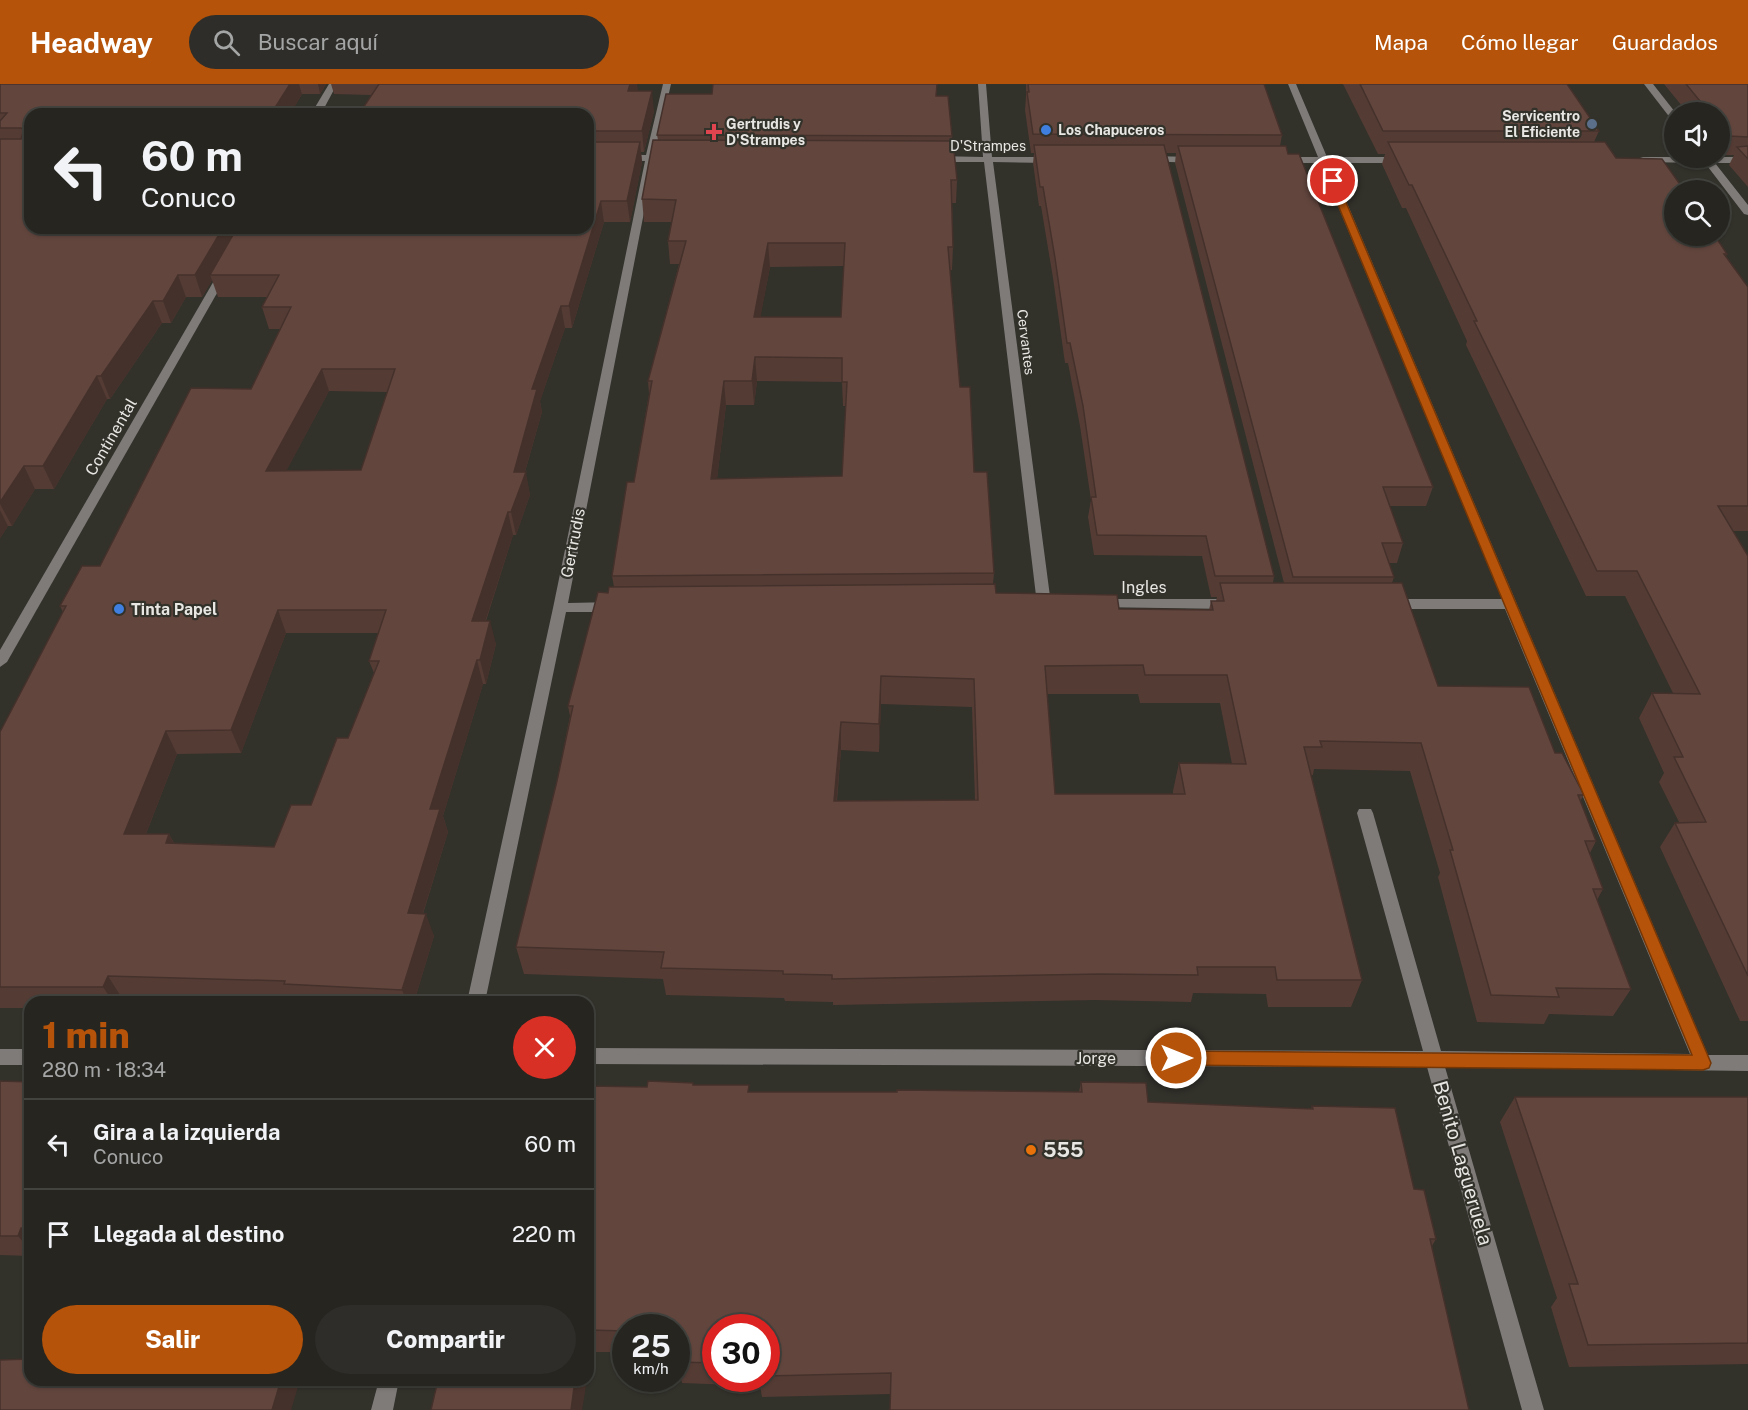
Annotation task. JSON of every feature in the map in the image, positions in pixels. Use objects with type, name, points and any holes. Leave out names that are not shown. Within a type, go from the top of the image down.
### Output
[{"type":"street","points":[[319,108],[333,84]]},
{"type":"street","name":"Gertrudis","points":[[477,996],[560,608],[650,158],[667,84]]},
{"type":"street","name":"Cervantes","points":[[982,84],[988,160],[1044,604]]},
{"type":"street","points":[[1292,84],[1703,1063]]},
{"type":"street","points":[[1648,84],[1664,104]]},
{"type":"street","points":[[594,157],[673,158]]},
{"type":"street","name":"D'Strampes","points":[[918,159],[1060,160]]},
{"type":"street","points":[[1131,159],[1168,165],[1212,160]]},
{"type":"street","points":[[1268,160],[1420,160]]},
{"type":"street","points":[[1635,160],[1664,160]]},
{"type":"street","points":[[1730,160],[1748,160]]},
{"type":"street","points":[[1713,168],[1748,212]]},
{"type":"street","name":"Continental","points":[[0,662],[232,259]]},
{"type":"street","name":"Ingles","points":[[1080,604],[1245,604]]},
{"type":"street","points":[[1373,604],[1511,604]]},
{"type":"street","points":[[560,608],[631,607]]},
{"type":"street","name":"Benito Lagueruela","points":[[1365,813],[1533,1410]]},
{"type":"street","name":"Jorge","points":[[594,1056],[1434,1059],[1748,1063]]},
{"type":"street","points":[[0,1057],[24,1057]]},
{"type":"street","points":[[382,1410],[388,1386]]},
{"type":"building","points":[[0,84],[290,84],[275,108],[24,108],[24,130],[0,128],[0,121],[7,113],[0,113]]},
{"type":"building","points":[[379,84],[630,84],[628,91],[652,91],[642,131],[594,131],[594,108],[363,108]]},
{"type":"building","points":[[713,84],[937,84],[936,96],[948,96],[952,136],[657,135],[666,94],[712,94]]},
{"type":"building","points":[[1028,84],[1264,84],[1282,135],[1033,134]]},
{"type":"building","points":[[1360,84],[1567,84],[1599,131],[1383,131]]},
{"type":"building","points":[[1686,84],[1748,84],[1748,137],[1730,136],[1730,102],[1701,102]]},
{"type":"building","points":[[24,130],[24,234],[219,234],[195,275],[178,275],[163,301],[153,301],[101,376],[97,376],[43,466],[24,466],[0,502],[0,139],[21,139]]},
{"type":"building","points":[[653,140],[953,141],[957,180],[951,180],[953,247],[948,247],[960,387],[970,387],[974,472],[987,472],[994,573],[612,576],[627,482],[634,482],[652,381],[648,381],[686,241],[668,241],[676,200],[642,199]],"holes":[[[768,243],[845,243],[841,317],[754,317]],[[755,357],[842,358],[842,382],[847,382],[842,476],[711,479],[724,381],[752,381]]]},
{"type":"building","points":[[594,142],[640,142],[627,201],[601,201],[594,224]]},
{"type":"building","points":[[1388,142],[1605,142],[1616,158],[1662,159],[1664,168],[1668,168],[1677,180],[1664,180],[1664,246],[1722,246],[1727,254],[1724,254],[1748,287],[1748,506],[1718,506],[1748,556],[1748,976],[1675,823],[1706,822],[1674,757],[1683,757],[1652,693],[1700,694],[1637,571],[1597,571],[1474,321],[1477,321],[1412,185],[1409,185]]},
{"type":"building","points":[[1034,145],[1164,145],[1274,576],[1215,576],[1206,536],[1097,535],[1091,497],[1096,497],[1083,406],[1070,343],[1067,343],[1055,258]]},
{"type":"building","points":[[1178,146],[1286,146],[1288,154],[1299,154],[1433,487],[1383,487],[1403,543],[1382,543],[1394,577],[1293,577]]},
{"type":"building","points":[[1748,146],[1748,159],[1737,147]]},
{"type":"building","points":[[234,234],[591,234],[569,306],[561,306],[532,389],[537,389],[514,472],[526,472],[511,512],[508,512],[472,621],[490,621],[480,660],[477,660],[430,809],[440,809],[408,913],[426,914],[402,990],[284,984],[285,981],[108,976],[103,987],[0,987],[0,732],[66,606],[60,606],[82,566],[100,566],[191,388],[251,389],[291,307],[262,307],[279,275],[210,275]],"holes":[[[322,369],[395,369],[361,470],[266,471]],[[278,610],[386,610],[369,661],[379,661],[348,738],[337,738],[311,805],[291,805],[274,847],[166,843],[169,834],[124,834],[166,731],[231,730]]]},
{"type":"building","points":[[1220,583],[1402,583],[1438,686],[1529,687],[1555,753],[1562,753],[1584,795],[1578,795],[1596,841],[1585,841],[1603,889],[1593,889],[1631,989],[1556,988],[1559,997],[1491,995],[1450,850],[1453,850],[1421,743],[1320,741],[1322,747],[1304,747],[1362,980],[1277,980],[1275,967],[1197,967],[1198,975],[1100,974],[832,979],[832,975],[783,974],[783,971],[661,968],[664,952],[516,947],[557,781],[573,706],[568,706],[598,592],[608,593],[609,587],[995,584],[996,593],[1117,595],[1119,609],[1213,610],[1211,601],[1224,601]],"holes":[[[1143,665],[1145,675],[1227,675],[1246,764],[1179,763],[1185,794],[1055,794],[1045,666]],[[881,676],[974,679],[978,800],[834,801],[841,722],[879,724]]]},
{"type":"building","points":[[0,1081],[24,1082],[24,1228],[21,1228],[18,1236],[0,1236]]},
{"type":"building","points":[[648,1081],[693,1083],[693,1085],[749,1085],[748,1092],[897,1092],[897,1090],[1082,1092],[1081,1082],[1146,1083],[1148,1102],[1313,1109],[1312,1106],[1395,1108],[1414,1189],[1424,1190],[1436,1239],[1430,1239],[1469,1410],[890,1410],[891,1373],[780,1376],[780,1314],[702,1314],[702,1363],[690,1362],[690,1314],[612,1314],[612,1331],[594,1330],[594,1086],[647,1087]]},
{"type":"building","points":[[1515,1097],[1748,1097],[1748,1343],[1588,1345],[1569,1284],[1578,1284]]},
{"type":"building","points":[[24,1359],[24,1386],[279,1386],[272,1410],[0,1410],[0,1360]]},
{"type":"building","points":[[437,1386],[574,1386],[571,1410],[431,1410]]},
{"type":"place","name":"Servicentro El Eficiente","points":[[1592,124]]},
{"type":"place","name":"Los Chapuceros","points":[[1046,130]]},
{"type":"place","name":"Gertrudis y D'Strampes","points":[[714,132]]},
{"type":"place","name":"Tinta Papel","points":[[119,609]]},
{"type":"place","name":"555","points":[[1031,1150]]},
{"type":"route","points":[[1176,1058],[1703,1063],[1333,181]]}]
